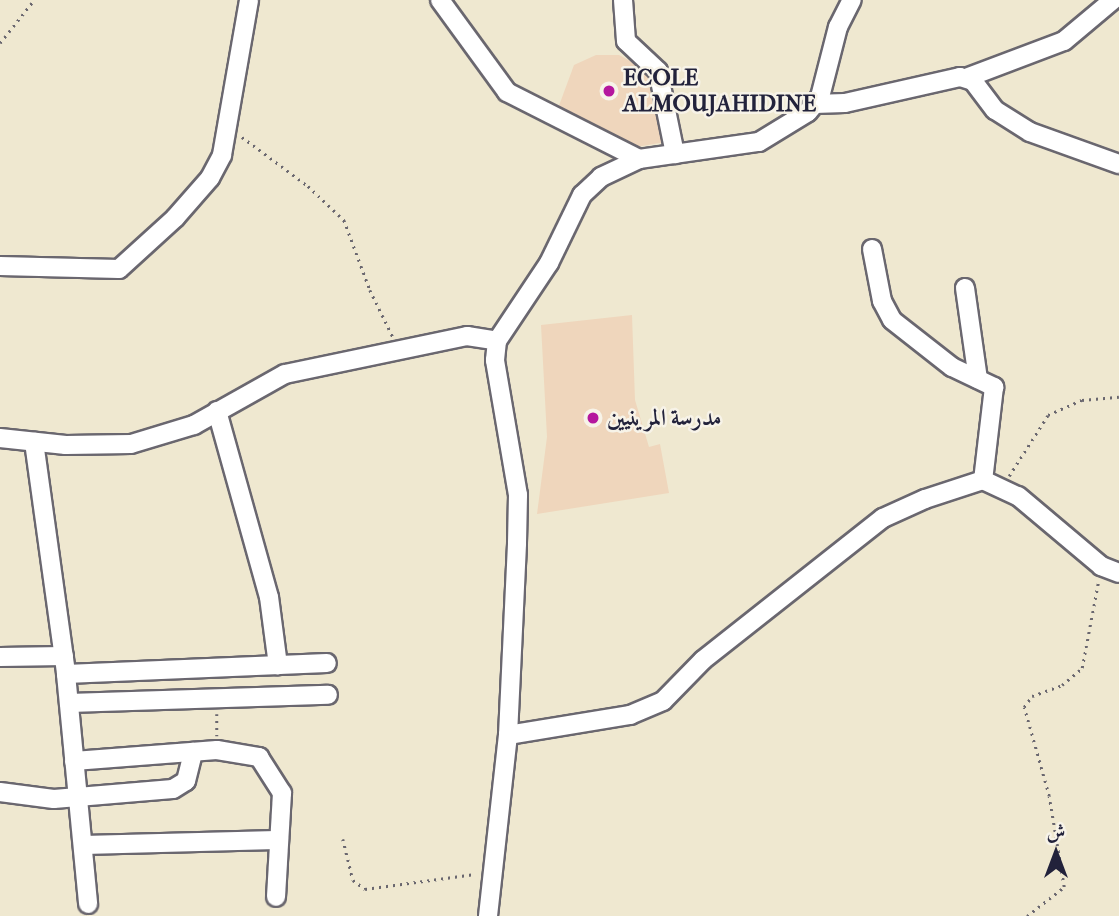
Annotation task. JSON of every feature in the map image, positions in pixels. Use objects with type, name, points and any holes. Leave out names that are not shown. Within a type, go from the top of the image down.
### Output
[{"type":"street","points":[[0,266],[103,270],[124,267],[210,178],[230,126],[249,0]]},
{"type":"street","points":[[440,0],[507,92],[639,159]]},
{"type":"street","points":[[623,0],[626,41],[658,71],[675,154]]},
{"type":"street","points":[[488,916],[508,735],[518,495],[495,360],[497,341],[549,263],[582,195],[601,177],[639,159],[759,142],[796,124],[814,104],[824,85],[838,27],[852,0]]},
{"type":"street","points":[[814,104],[845,103],[966,78],[1064,41],[1112,0]]},
{"type":"street","points":[[966,78],[980,89],[995,110],[1030,132],[1119,164]]},
{"type":"street","points":[[872,249],[882,301],[892,320],[917,344],[994,387],[996,396],[983,481]]},
{"type":"street","points":[[965,288],[978,379]]},
{"type":"street","points":[[0,438],[34,442],[131,444],[168,436],[285,374],[400,353],[467,336],[497,341]]},
{"type":"street","points":[[217,411],[269,597],[278,665]]},
{"type":"street","points":[[34,442],[64,656],[88,904]]},
{"type":"street","points":[[508,735],[630,715],[663,701],[732,636],[883,519],[925,499],[983,481],[1003,486],[1101,566],[1119,573]]},
{"type":"street","points":[[0,657],[64,656]]},
{"type":"street","points":[[66,674],[327,663]]},
{"type":"street","points":[[69,703],[328,695]]},
{"type":"street","points":[[75,761],[217,750],[254,754],[271,770],[282,793],[277,840],[276,897]]},
{"type":"street","points":[[0,792],[40,799],[180,787],[188,777],[193,751]]},
{"type":"street","points":[[83,845],[277,840]]},
{"type":"path","points":[[0,43],[34,0]]},
{"type":"path","points":[[230,126],[309,186],[344,220],[370,290],[400,353]]},
{"type":"path","points":[[1003,486],[1048,415],[1082,400],[1119,397]]},
{"type":"path","points":[[1027,916],[1064,887],[1049,796],[1024,707],[1032,696],[1062,684],[1082,668],[1101,566]]},
{"type":"path","points":[[216,698],[217,750]]},
{"type":"path","points":[[343,839],[353,880],[365,889],[492,871]]},
{"type":"shaded area","name":"ECOLE ALMOUJAHIDINE","points":[[596,55],[619,55],[649,71],[665,142],[625,149],[557,111],[574,65]]},
{"type":"shaded area","name":"مدرسة المرينيين","points":[[632,315],[635,400],[649,447],[660,444],[669,493],[537,514],[547,437],[541,325]]},
{"type":"place","name":"ECOLE ALMOUJAHIDINE","points":[[609,91]]},
{"type":"place","name":"مدرسة المرينيين","points":[[593,418]]}]
